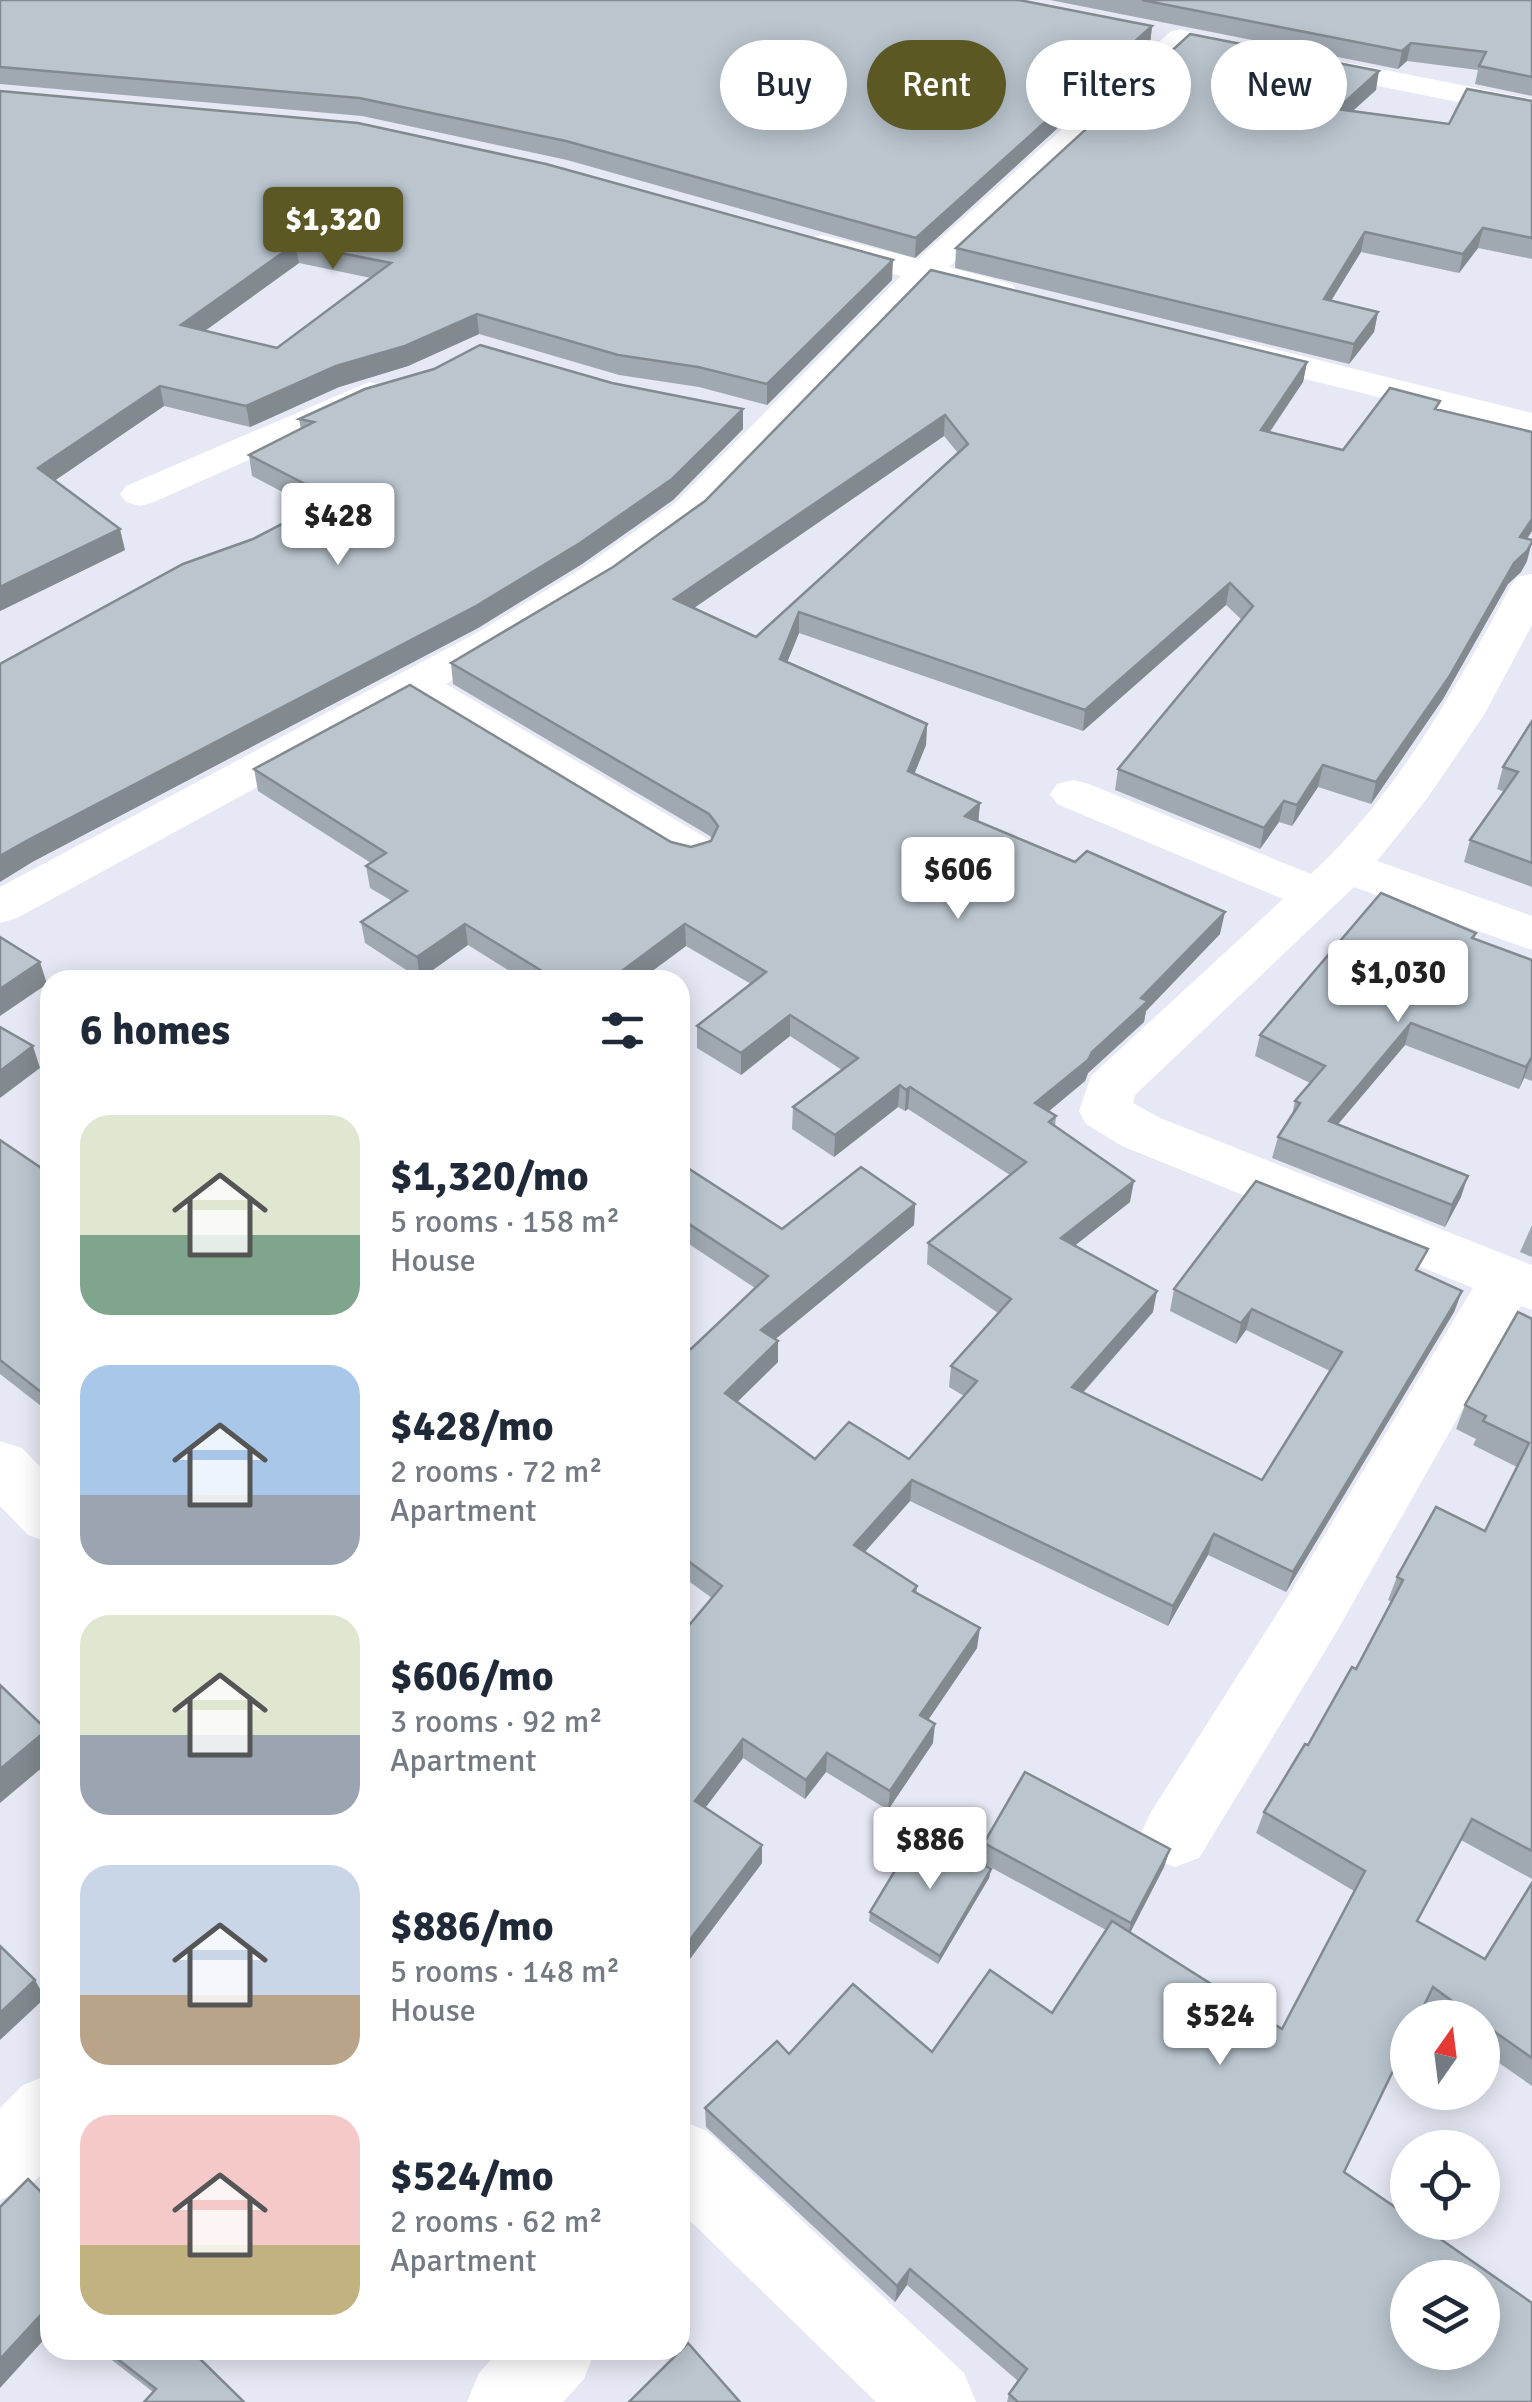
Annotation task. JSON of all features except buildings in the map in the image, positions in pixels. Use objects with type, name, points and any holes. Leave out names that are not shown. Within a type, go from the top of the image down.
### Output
[{"type":"street","points":[[0,907],[495,640],[614,565],[716,488],[922,274],[1173,37]]},
{"type":"street","points":[[1347,71],[1532,108]]},
{"type":"street","points":[[799,239],[922,274],[1023,297]]},
{"type":"street","points":[[1203,342],[1532,424]]},
{"type":"street","points":[[140,494],[354,398],[404,384]]},
{"type":"street","points":[[730,410],[777,423]]},
{"type":"street","points":[[1175,1834],[1520,1283],[1141,1132],[1105,1111],[1110,1089],[1331,880],[1410,790],[1462,715],[1532,586]]},
{"type":"street","points":[[413,683],[691,850]]},
{"type":"street","points":[[1073,794],[1331,880],[1532,934]]},
{"type":"street","points":[[0,1466],[40,1507]]},
{"type":"street","points":[[0,2162],[40,2122]]},
{"type":"street","points":[[690,2187],[935,2402]]},
{"type":"street","points":[[508,2402],[546,2360]]}]
